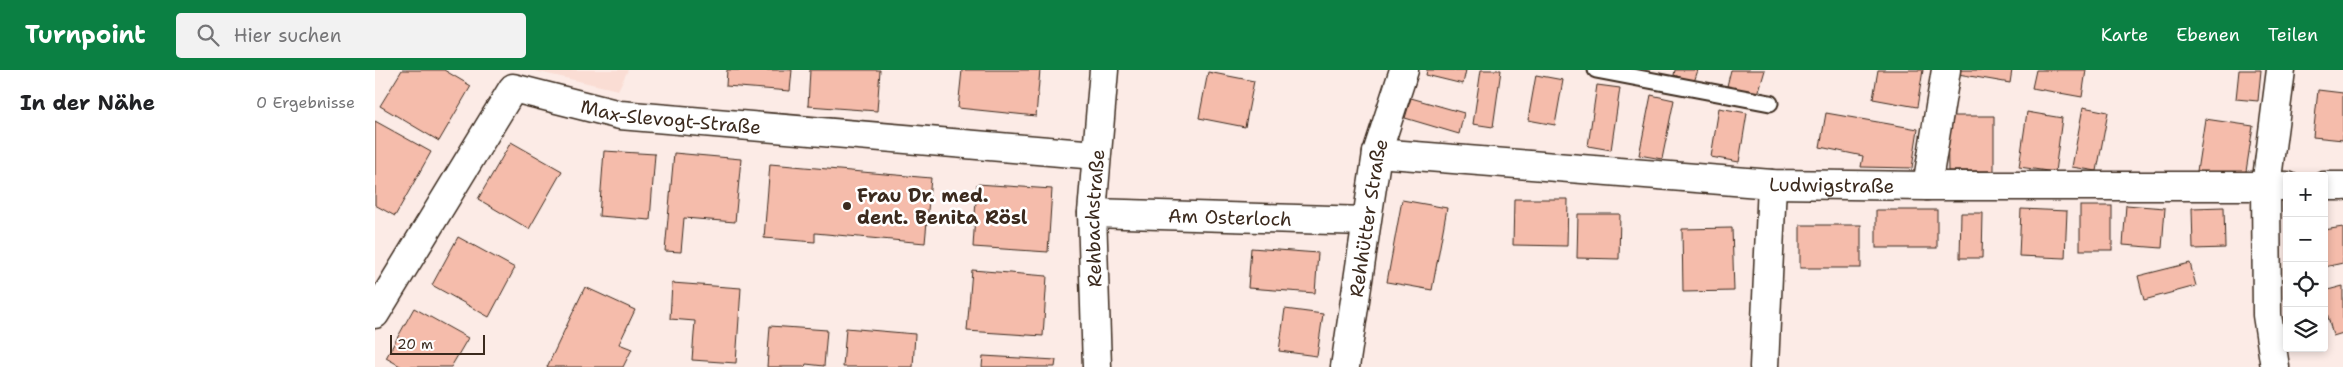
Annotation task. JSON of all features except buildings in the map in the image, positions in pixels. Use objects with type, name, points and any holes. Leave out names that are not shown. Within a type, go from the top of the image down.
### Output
[{"type":"street","name":"Rehbachstraße","points":[[1097,367],[1092,213],[1104,70]]},
{"type":"street","name":"Rehhütter Straße","points":[[1345,367],[1377,153],[1404,70]]},
{"type":"street","points":[[1927,186],[1946,70]]},
{"type":"street","points":[[2275,367],[2267,315],[2277,186],[2281,70]]},
{"type":"street","name":"Max-Slevogt-Straße","points":[[375,314],[513,88],[621,115],[1096,155]]},
{"type":"street","name":"Ludwigstraße","points":[[1377,153],[1772,184],[2277,186]]},
{"type":"street","points":[[1764,367],[1772,184]]},
{"type":"street","points":[[2328,186],[2343,186]]},
{"type":"street","name":"Am Osterloch","points":[[1092,213],[1366,221]]},
{"type":"lane","points":[[1596,70],[1769,103]]},
{"type":"shaded area","points":[[530,70],[628,70],[618,90]]},
{"type":"place","name":"Frau Dr. med. dent. Benita Rösl","points":[[847,206]]}]
